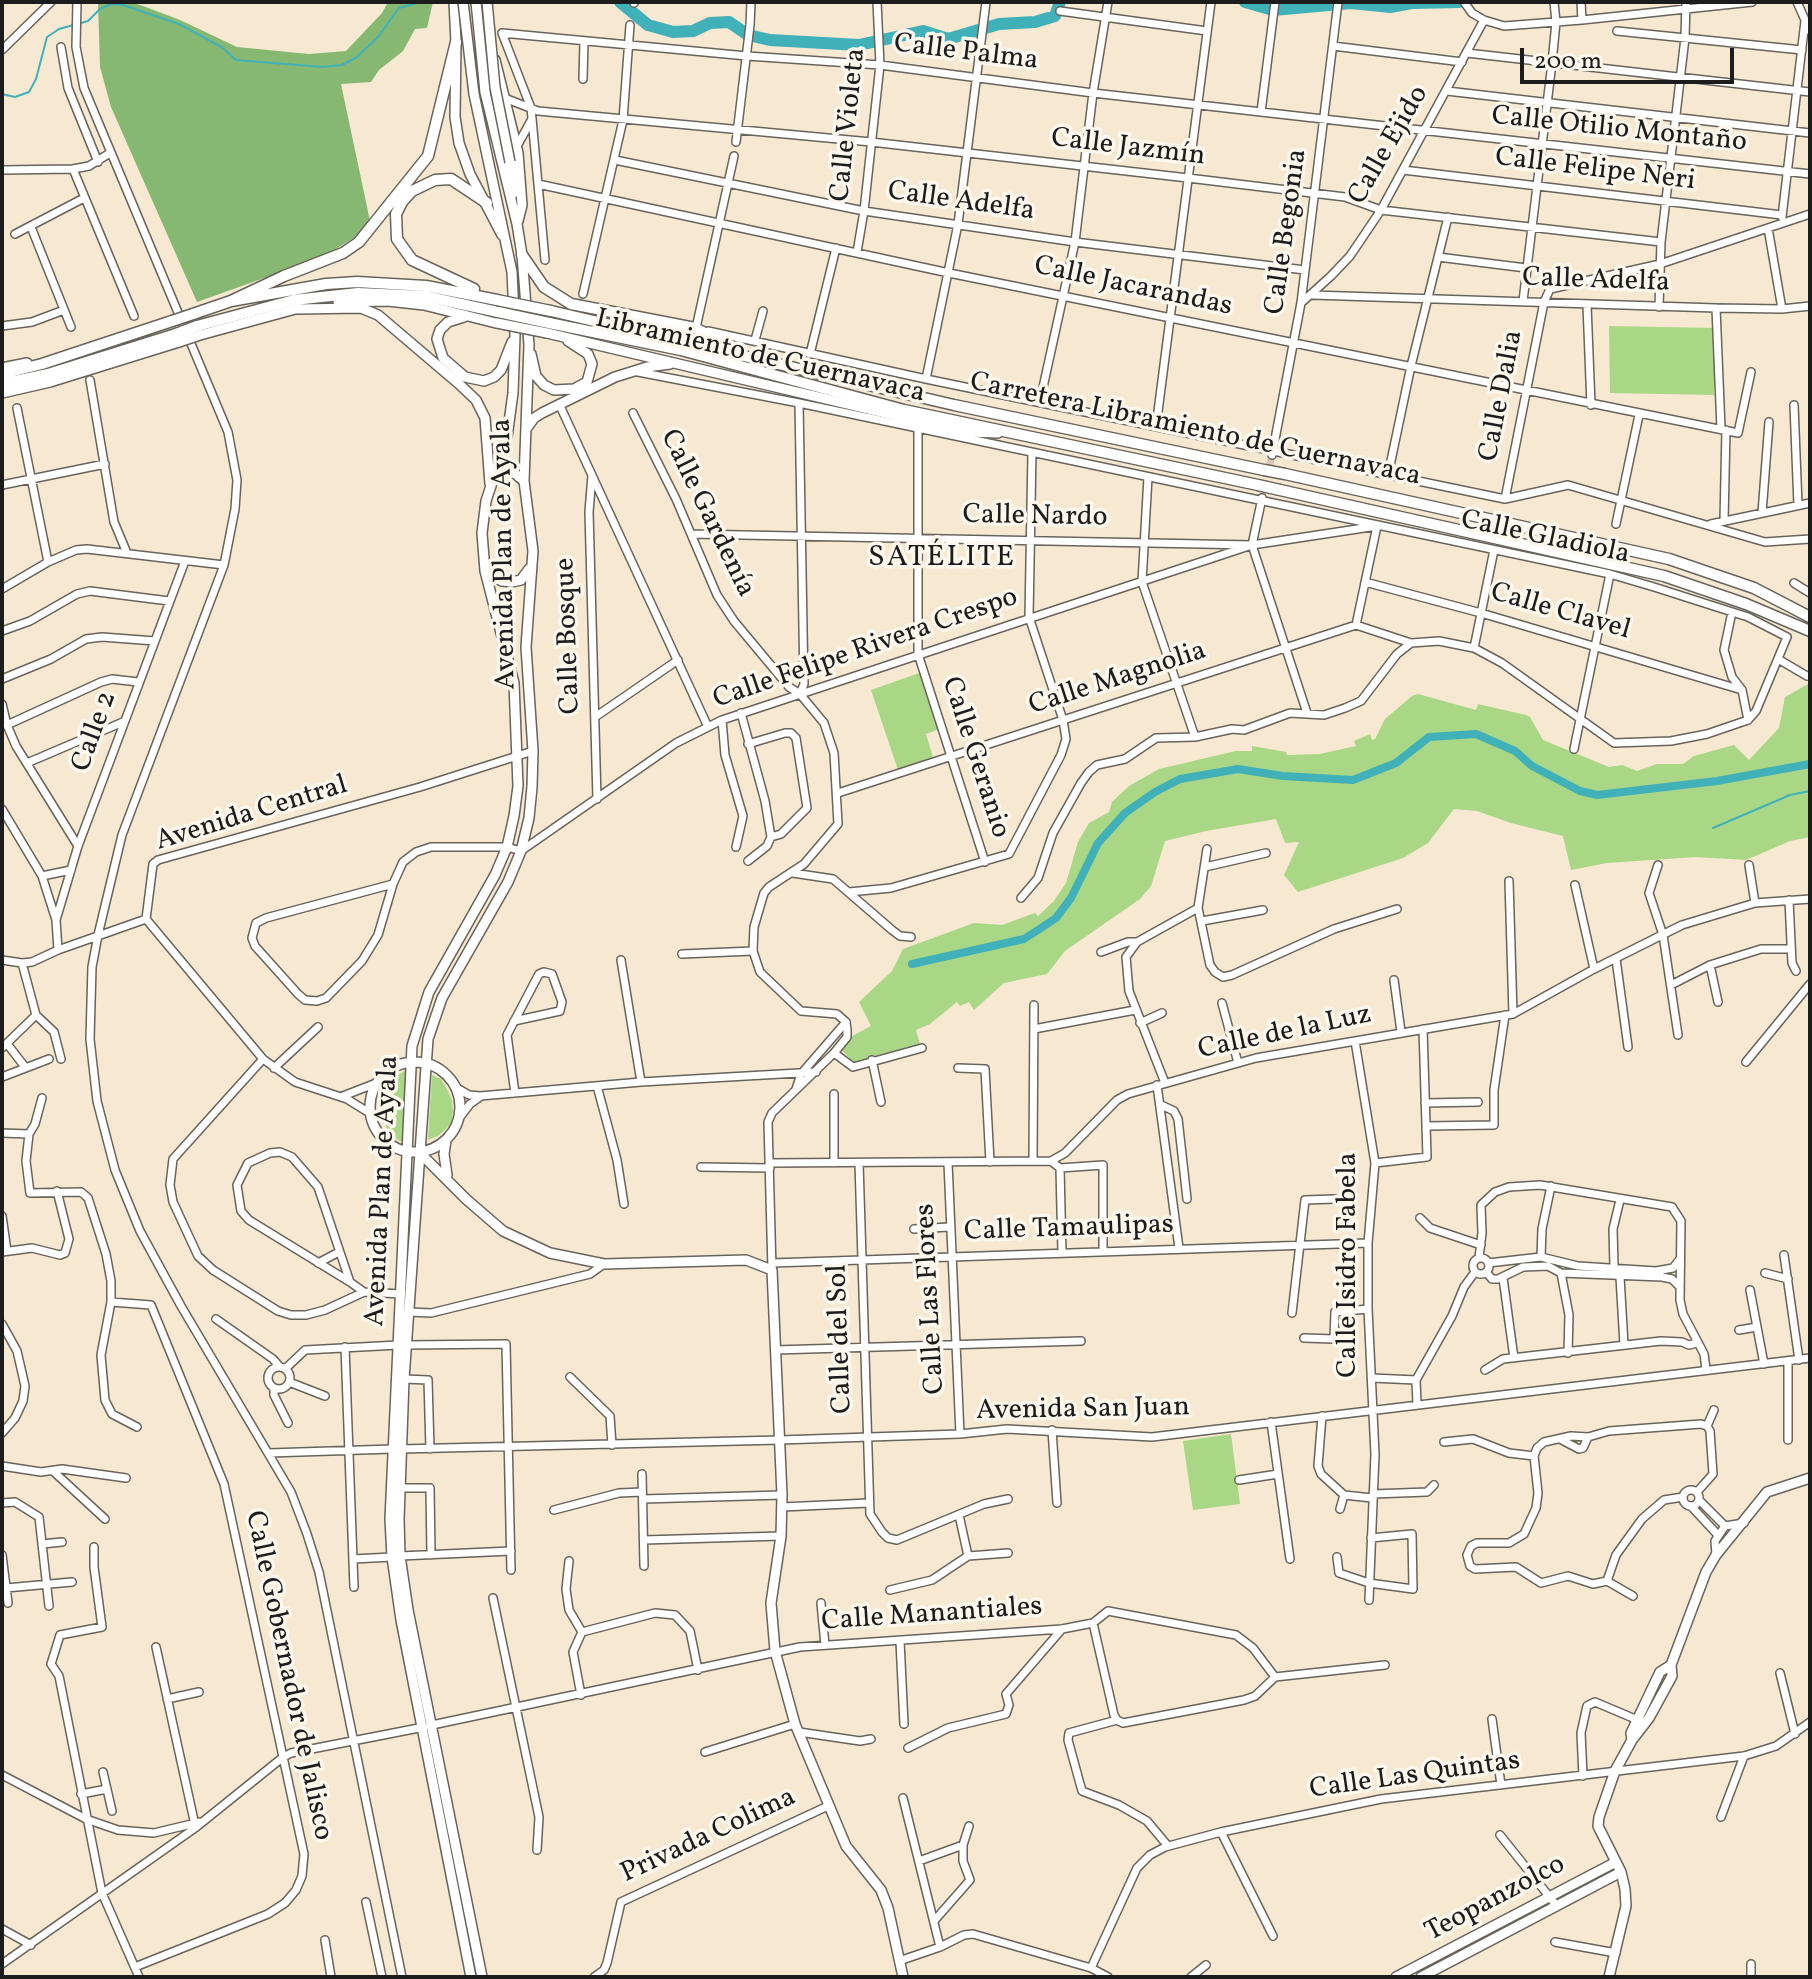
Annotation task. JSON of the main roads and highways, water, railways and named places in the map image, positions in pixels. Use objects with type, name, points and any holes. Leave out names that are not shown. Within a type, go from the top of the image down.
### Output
[{"type":"highway","points":[[231,301],[343,253],[359,242],[428,156],[456,42]]},
{"type":"highway","points":[[487,203],[451,179],[435,180],[412,191],[402,202],[396,214],[395,228],[397,239],[412,260],[497,300]]},
{"type":"highway","points":[[522,255],[544,287],[571,304],[695,328],[755,358]]},
{"type":"highway","name":"Carretera Libramiento de Cuernavaca","points":[[2,371],[42,364],[231,301],[326,284],[357,282],[426,286],[497,300],[550,325],[681,350],[904,410],[1664,576],[1746,604],[1810,631]]},
{"type":"highway","name":"Carretera Libramiento de Cuernavaca","points":[[2,384],[178,338],[294,300],[358,293],[424,296],[497,317],[755,358],[954,405],[1285,474],[1681,562],[1754,588],[1810,617]]},
{"type":"main road","points":[[454,2],[455,105],[459,143],[470,174],[509,249]]},
{"type":"main road","points":[[463,2],[474,94],[509,249]]},
{"type":"main road","points":[[476,2],[485,92],[507,166]]},
{"type":"main road","points":[[486,2],[493,73],[522,255],[529,345],[536,376],[554,390],[574,389],[587,382],[592,364],[588,354],[550,325]]},
{"type":"main road","points":[[486,2],[497,34],[517,146],[522,205],[517,224]]},
{"type":"main road","points":[[456,42],[462,32],[472,26],[497,34]]},
{"type":"main road","name":"Avenida Plan de Ayala","points":[[396,1556],[400,1488],[396,1449],[404,1379],[401,1294],[412,1046],[429,992],[495,875],[507,847],[514,816],[518,755],[514,683],[485,571],[482,533],[492,483],[507,437],[513,393],[515,335],[509,249]]},
{"type":"main road","points":[[199,331],[329,303],[388,301],[424,305],[469,316],[497,317]]},
{"type":"main road","points":[[295,309],[361,308],[378,315],[458,383],[476,400],[485,418],[492,483]]},
{"type":"main road","points":[[469,316],[448,322],[437,339],[443,358],[465,377],[484,381],[494,377],[501,370],[515,335]]},
{"type":"main road","name":"Libramiento de Cuernavaca","points":[[550,325],[680,364],[966,432],[1013,434]]},
{"type":"main road","points":[[2,393],[50,382],[178,338]]},
{"type":"main road","name":"Avenida Plan de Ayala","points":[[471,1977],[410,1619],[396,1556],[396,1449],[428,1039],[442,998],[508,882],[521,851],[529,818],[533,751],[526,647],[533,551],[524,481],[524,432],[529,345]]},
{"type":"main road","points":[[524,432],[542,413],[632,371],[680,364]]},
{"type":"main road","points":[[492,483],[506,472],[513,472],[524,481]]},
{"type":"main road","points":[[485,571],[502,581],[512,582],[521,580],[531,568]]},
{"type":"main road","points":[[383,1140],[406,1151],[419,1152],[433,1148],[455,1130],[460,1117],[461,1097],[435,1058],[428,1039]]},
{"type":"main road","points":[[406,1178],[399,1158],[375,1132],[368,1112],[374,1084],[412,1046]]},
{"type":"main road","points":[[387,1071],[410,1063],[425,1064],[446,1075]]},
{"type":"main road","points":[[446,1140],[444,1154],[448,1179]]},
{"type":"main road","points":[[419,1152],[503,1231],[550,1253],[604,1264],[727,1259],[772,1266],[782,1495],[781,1536],[771,1603],[775,1651],[797,1728],[828,1806],[854,1859],[881,1890],[903,1977]]},
{"type":"main road","points":[[418,1173],[425,1165],[436,1166]]},
{"type":"main road","points":[[1609,1977],[1626,1906],[1621,1872],[1598,1826],[1615,1771],[1641,1721],[1660,1672],[1671,1665],[1706,1572],[1716,1555],[1767,1492],[1810,1478]]},
{"type":"main road","name":"Avenida Plan de Ayala","points":[[428,1726],[482,1977]]},
{"type":"main road","name":"Teopanzolco","points":[[1396,1977],[1616,1862]]},
{"type":"main road","name":"Teopanzolco","points":[[1423,1976],[1621,1872]]},
{"type":"main road","points":[[1420,1964],[1423,1976]]},
{"type":"waterway","points":[[2,94],[15,97],[29,92],[36,79],[47,37],[59,29],[88,21],[100,9],[111,4],[123,5],[179,24],[223,48],[236,60],[323,67],[342,65],[357,57],[378,37],[399,8],[421,2]]},
{"type":"waterway","points":[[620,2],[648,25],[673,32],[693,31],[710,23],[729,22],[748,35],[770,40],[859,45],[923,31],[948,39],[999,24],[1035,22],[1055,16],[1060,2]]},
{"type":"waterway","points":[[1245,2],[1273,10],[1351,3],[1390,7],[1459,2]]},
{"type":"waterway","points":[[912,964],[1024,939],[1056,918],[1071,898],[1098,843],[1125,813],[1180,779],[1238,769],[1283,776],[1353,780],[1396,763],[1429,737],[1476,734],[1515,751],[1532,766],[1580,791],[1597,795],[1717,781],[1810,764]]},
{"type":"waterway","points":[[1713,828],[1790,795],[1810,791]]},
{"type":"tunnel","points":[[1262,497],[1272,455]]},
{"type":"district","name":"SATÉLITE","points":[[942,559]]}]
